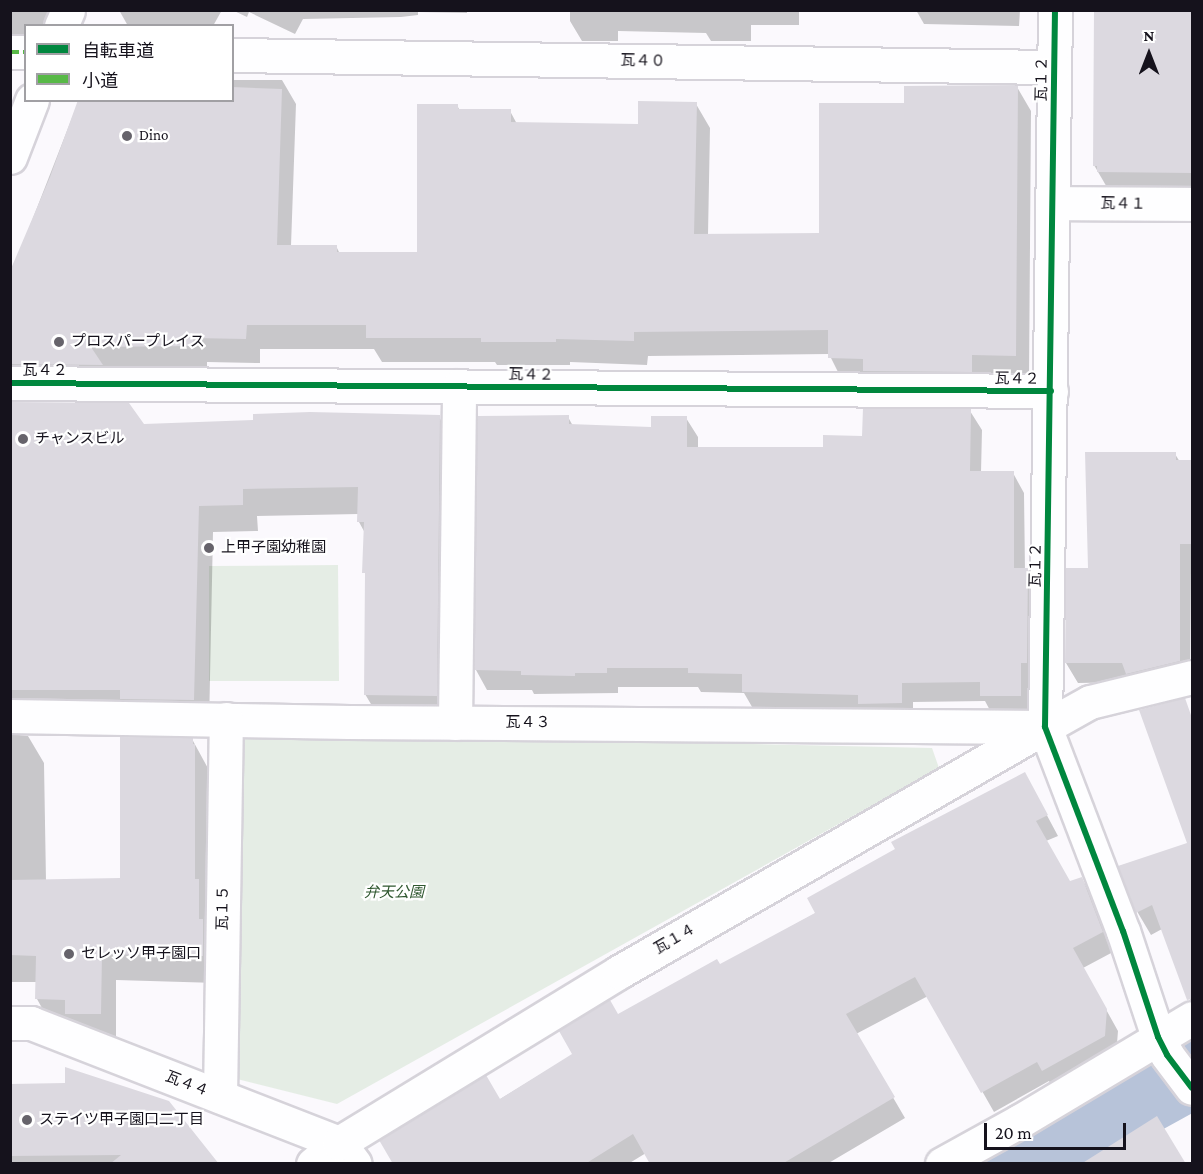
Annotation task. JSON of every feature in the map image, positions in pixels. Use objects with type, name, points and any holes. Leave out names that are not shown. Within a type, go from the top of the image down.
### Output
[{"type":"street","points":[[62,24],[68,10]]},
{"type":"street","name":"瓦１２","points":[[1055,10],[1052,392],[1045,727],[1176,1065]]},
{"type":"street","name":"瓦４０","points":[[234,55],[1054,67]]},
{"type":"street","points":[[10,157],[31,102]]},
{"type":"street","name":"瓦４１","points":[[1053,203],[1192,204]]},
{"type":"street","name":"瓦４２","points":[[10,383],[1052,392]]},
{"type":"street","points":[[455,723],[459,386]]},
{"type":"street","name":"瓦１４","points":[[313,1164],[347,1153],[619,972],[1090,702],[1192,677]]},
{"type":"street","name":"瓦４３","points":[[10,716],[455,723],[1045,727]]},
{"type":"street","name":"瓦１５","points":[[220,1096],[226,719]]},
{"type":"street","points":[[942,1164],[1020,1121],[1176,1065],[1192,1018]]},
{"type":"street","name":"瓦４４","points":[[10,1023],[31,1023],[220,1096],[347,1153]]},
{"type":"green space","points":[[338,565],[339,681],[209,681],[209,566]]},
{"type":"green space","name":"弁天公園","points":[[239,733],[932,748],[939,768],[337,1104],[237,1079]]},
{"type":"building","points":[[1094,10],[1192,10],[1192,173],[1097,172],[1097,166],[1093,166]]},
{"type":"building","points":[[1018,85],[1016,356],[972,355],[972,372],[863,371],[863,359],[828,358],[828,330],[634,332],[634,341],[556,339],[556,342],[481,342],[481,338],[366,338],[366,325],[247,325],[246,339],[193,338],[194,346],[91,347],[103,365],[10,364],[10,271],[50,177],[77,102],[234,102],[234,87],[282,89],[277,245],[337,245],[337,252],[417,252],[417,104],[458,104],[458,109],[511,109],[511,122],[638,124],[638,101],[697,102],[694,234],[819,233],[819,103],[904,103],[904,86]]},
{"type":"building","points":[[10,402],[129,403],[144,424],[253,420],[253,414],[310,412],[440,415],[437,696],[364,695],[365,573],[362,573],[364,522],[357,522],[358,487],[243,489],[243,505],[199,506],[194,700],[120,699],[120,690],[10,690]]},
{"type":"building","points":[[863,408],[971,409],[970,471],[1014,471],[1014,568],[1028,568],[1027,663],[1021,663],[1021,696],[980,696],[980,682],[902,683],[902,703],[858,704],[858,695],[742,692],[742,674],[688,673],[688,668],[607,668],[607,673],[575,673],[575,676],[521,675],[521,671],[474,670],[477,416],[569,415],[569,424],[651,427],[651,416],[687,416],[687,447],[823,447],[823,435],[862,436]]},
{"type":"building","points":[[1085,452],[1176,452],[1176,460],[1192,460],[1192,544],[1180,544],[1180,661],[1126,674],[1122,663],[1065,663],[1066,568],[1088,568]]},
{"type":"building","points":[[1185,698],[1192,718],[1192,999],[1187,1000],[1152,905],[1136,913],[1118,866],[1187,843],[1139,710]]},
{"type":"building","points":[[120,737],[193,738],[193,744],[195,744],[195,879],[199,879],[199,919],[203,919],[203,956],[102,954],[101,1014],[65,1014],[65,1000],[35,999],[36,956],[10,955],[10,880],[120,878]]},
{"type":"building","points":[[1025,772],[1048,815],[1036,821],[1070,881],[1082,877],[1103,932],[1073,948],[1107,1009],[1105,1036],[1042,1071],[1037,1062],[981,1093],[915,977],[846,1014],[895,1097],[782,1164],[650,1164],[633,1134],[585,1164],[393,1164],[379,1140],[486,1075],[500,1099],[572,1054],[559,1031],[610,1000],[618,1014],[717,959],[720,964],[815,913],[807,898],[895,849],[891,842]]},
{"type":"building","points":[[65,1067],[169,1101],[219,1164],[110,1164],[121,1155],[10,1156],[10,1084],[65,1083]]},
{"type":"building","points":[[1157,1116],[1186,1164],[1081,1164]]},
{"type":"waterway","points":[[1011,1164],[1192,1064]]},
{"type":"marked path","points":[[10,52],[24,52]]},
{"type":"cycle path","points":[[1055,10],[1045,727],[1123,931],[1158,1037],[1167,1055],[1192,1088]]},
{"type":"cycle path","points":[[10,383],[1051,391]]},
{"type":"place","name":"Dino","points":[[127,136]]},
{"type":"place","name":"プロスパープレイス","points":[[59,342]]},
{"type":"place","name":"チャンスビル","points":[[23,439]]},
{"type":"place","name":"上甲子園幼稚園","points":[[209,548]]},
{"type":"place","name":"セレッソ甲子園口","points":[[69,954]]},
{"type":"place","name":"ステイツ甲子園口二丁目","points":[[27,1120]]}]
